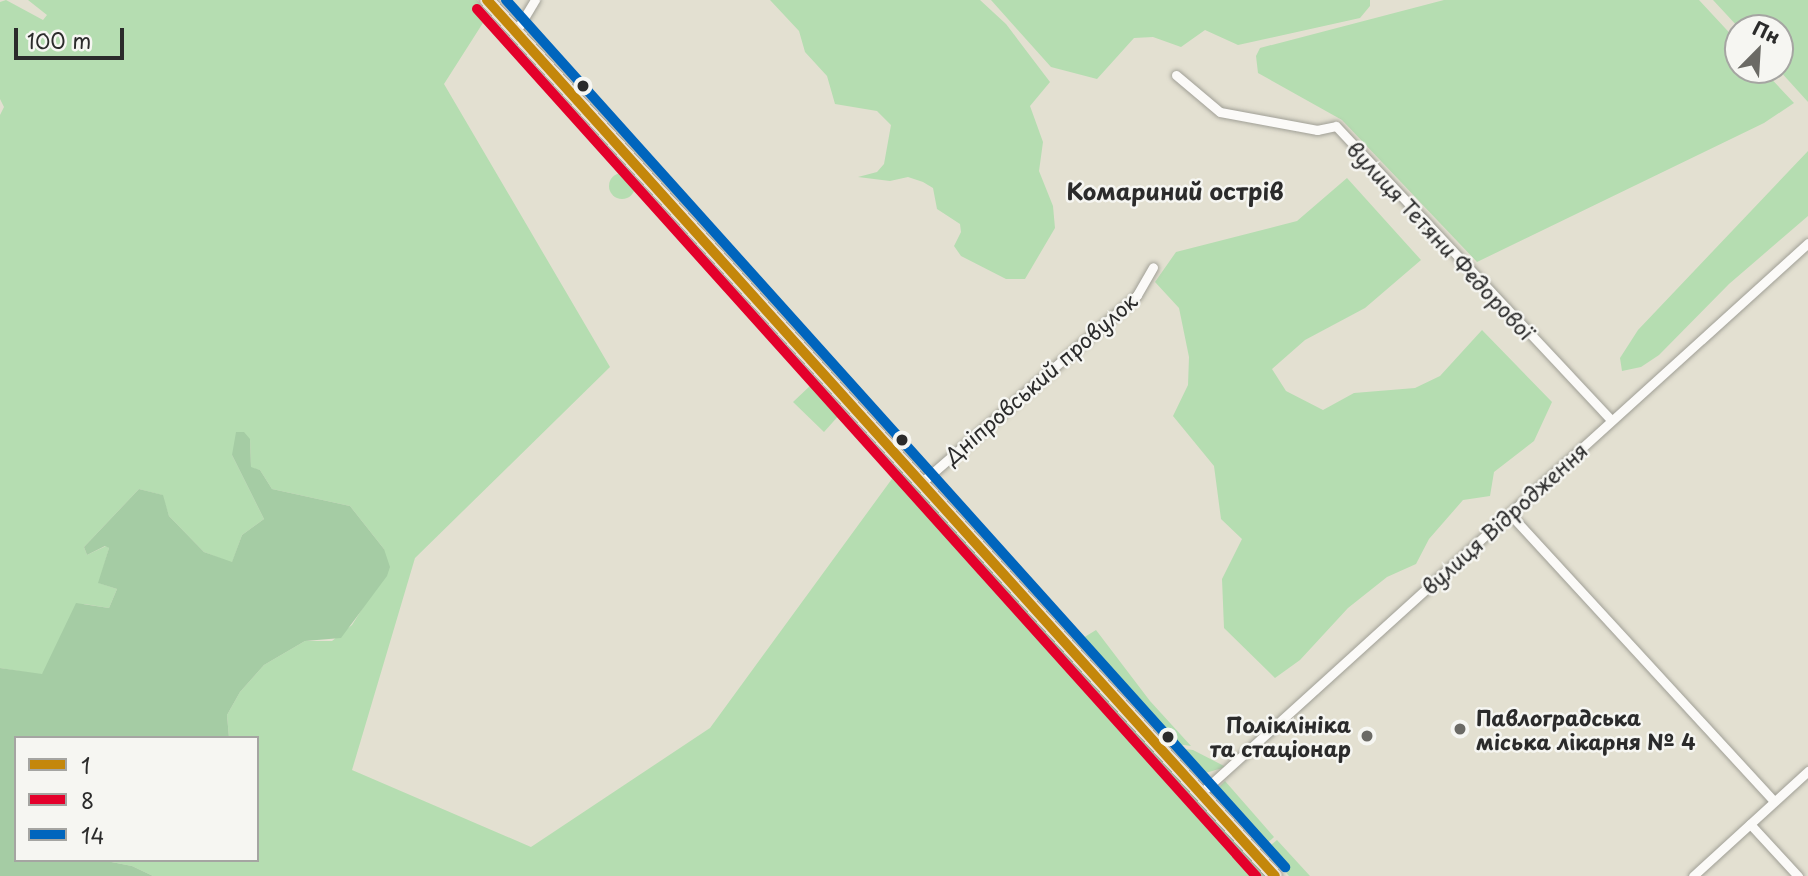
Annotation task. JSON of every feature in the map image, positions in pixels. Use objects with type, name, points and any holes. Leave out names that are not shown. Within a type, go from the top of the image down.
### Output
[{"type":"highway","points":[[487,0],[1275,876]]},
{"type":"street","points":[[515,33],[535,0]]},
{"type":"street","name":"вулиця Тетяни Федорової","points":[[1175,75],[1220,112],[1317,130],[1336,126],[1611,420]]},
{"type":"street","name":"вулиця Відродження","points":[[1200,793],[1808,243]]},
{"type":"street","name":"Дніпровський провулок","points":[[921,483],[1137,295],[1153,267]]},
{"type":"street","points":[[1509,513],[1774,801]]},
{"type":"street","points":[[1693,876],[1808,771]]},
{"type":"street","points":[[1750,824],[1798,876]]},
{"type":"green space","points":[[6,0],[43,20],[47,15],[28,0],[477,0],[488,15],[444,84],[610,367],[415,558],[352,770],[531,847],[710,728],[905,461],[1278,876],[153,876],[132,866],[111,862],[259,862],[259,736],[229,736],[227,715],[240,692],[264,665],[305,641],[332,641],[352,625],[374,590],[384,549],[350,506],[272,489],[260,470],[251,468],[250,439],[232,455],[264,519],[242,535],[232,563],[204,552],[169,516],[162,495],[139,489],[84,547],[87,555],[106,546],[109,548],[99,583],[117,589],[109,608],[84,604],[42,675],[0,668],[0,115],[4,107],[0,99],[0,2]]},
{"type":"green space","points":[[770,0],[980,0],[1006,24],[1050,82],[1030,106],[1043,142],[1039,171],[1053,206],[1055,228],[1025,279],[1006,279],[961,256],[954,246],[961,232],[960,224],[937,209],[933,188],[908,177],[890,181],[858,177],[877,172],[884,164],[891,125],[877,111],[835,104],[827,76],[805,52],[799,31]]},
{"type":"green space","points":[[991,0],[1370,0],[1370,6],[1360,18],[1238,45],[1205,30],[1181,47],[1153,37],[1134,38],[1097,79],[1051,67]]},
{"type":"green space","points":[[1444,0],[1699,0],[1724,27],[1724,84],[1776,84],[1794,103],[1764,123],[1477,262],[1342,120],[1258,73],[1256,56],[1260,48]]},
{"type":"green space","points":[[1713,0],[1808,0],[1808,102],[1792,84],[1794,84],[1794,14],[1726,14]]},
{"type":"green space","points":[[1808,151],[1808,216],[1729,284],[1659,355],[1641,367],[1622,371],[1620,358],[1638,330]]},
{"type":"green space","points":[[622,173],[632,176],[635,186],[632,196],[622,199],[612,196],[609,186],[612,176]]},
{"type":"green space","points":[[1347,178],[1421,260],[1365,308],[1305,340],[1272,369],[1286,391],[1323,410],[1354,393],[1415,388],[1440,376],[1482,330],[1552,402],[1534,441],[1494,472],[1490,496],[1463,500],[1429,539],[1416,564],[1387,577],[1348,608],[1300,660],[1275,678],[1224,628],[1222,579],[1242,539],[1221,519],[1214,466],[1173,416],[1188,385],[1189,357],[1179,308],[1155,282],[1176,252],[1297,221]]},
{"type":"green space","points":[[812,384],[832,411],[841,413],[824,432],[793,402]]},
{"type":"green space","points":[[236,432],[244,432],[250,439],[251,467],[260,470],[272,489],[350,506],[384,549],[390,567],[387,576],[341,638],[305,641],[264,665],[240,692],[227,715],[229,736],[14,736],[14,862],[111,862],[132,866],[153,876],[0,876],[0,668],[42,674],[76,603],[109,608],[117,589],[98,583],[109,548],[105,546],[87,555],[84,547],[139,489],[163,495],[169,516],[204,552],[232,562],[242,535],[264,519],[232,455]]},
{"type":"green space","points":[[1096,630],[1150,701],[1191,746],[1177,744],[1172,731],[1164,729],[1083,638]]},
{"type":"green space","points":[[1176,748],[1193,750],[1226,767],[1202,774]]},
{"type":"green space","points":[[1225,781],[1274,837],[1263,847],[1218,797],[1218,788]]},
{"type":"green space","points":[[1277,840],[1310,876],[1289,876],[1266,849]]},
{"type":"transit line","name":"1","points":[[487,0],[1275,876]]},
{"type":"transit line","name":"14","points":[[506,0],[1285,867]]},
{"type":"transit line","name":"8","points":[[477,9],[1256,876]]},
{"type":"place","name":"Павлоградська міська лікарня № 4","points":[[1460,729]]},
{"type":"place","name":"Поліклініка та стаціонар","points":[[1367,736]]},
{"type":"district","name":"Комариний острів","points":[[1175,191]]}]
